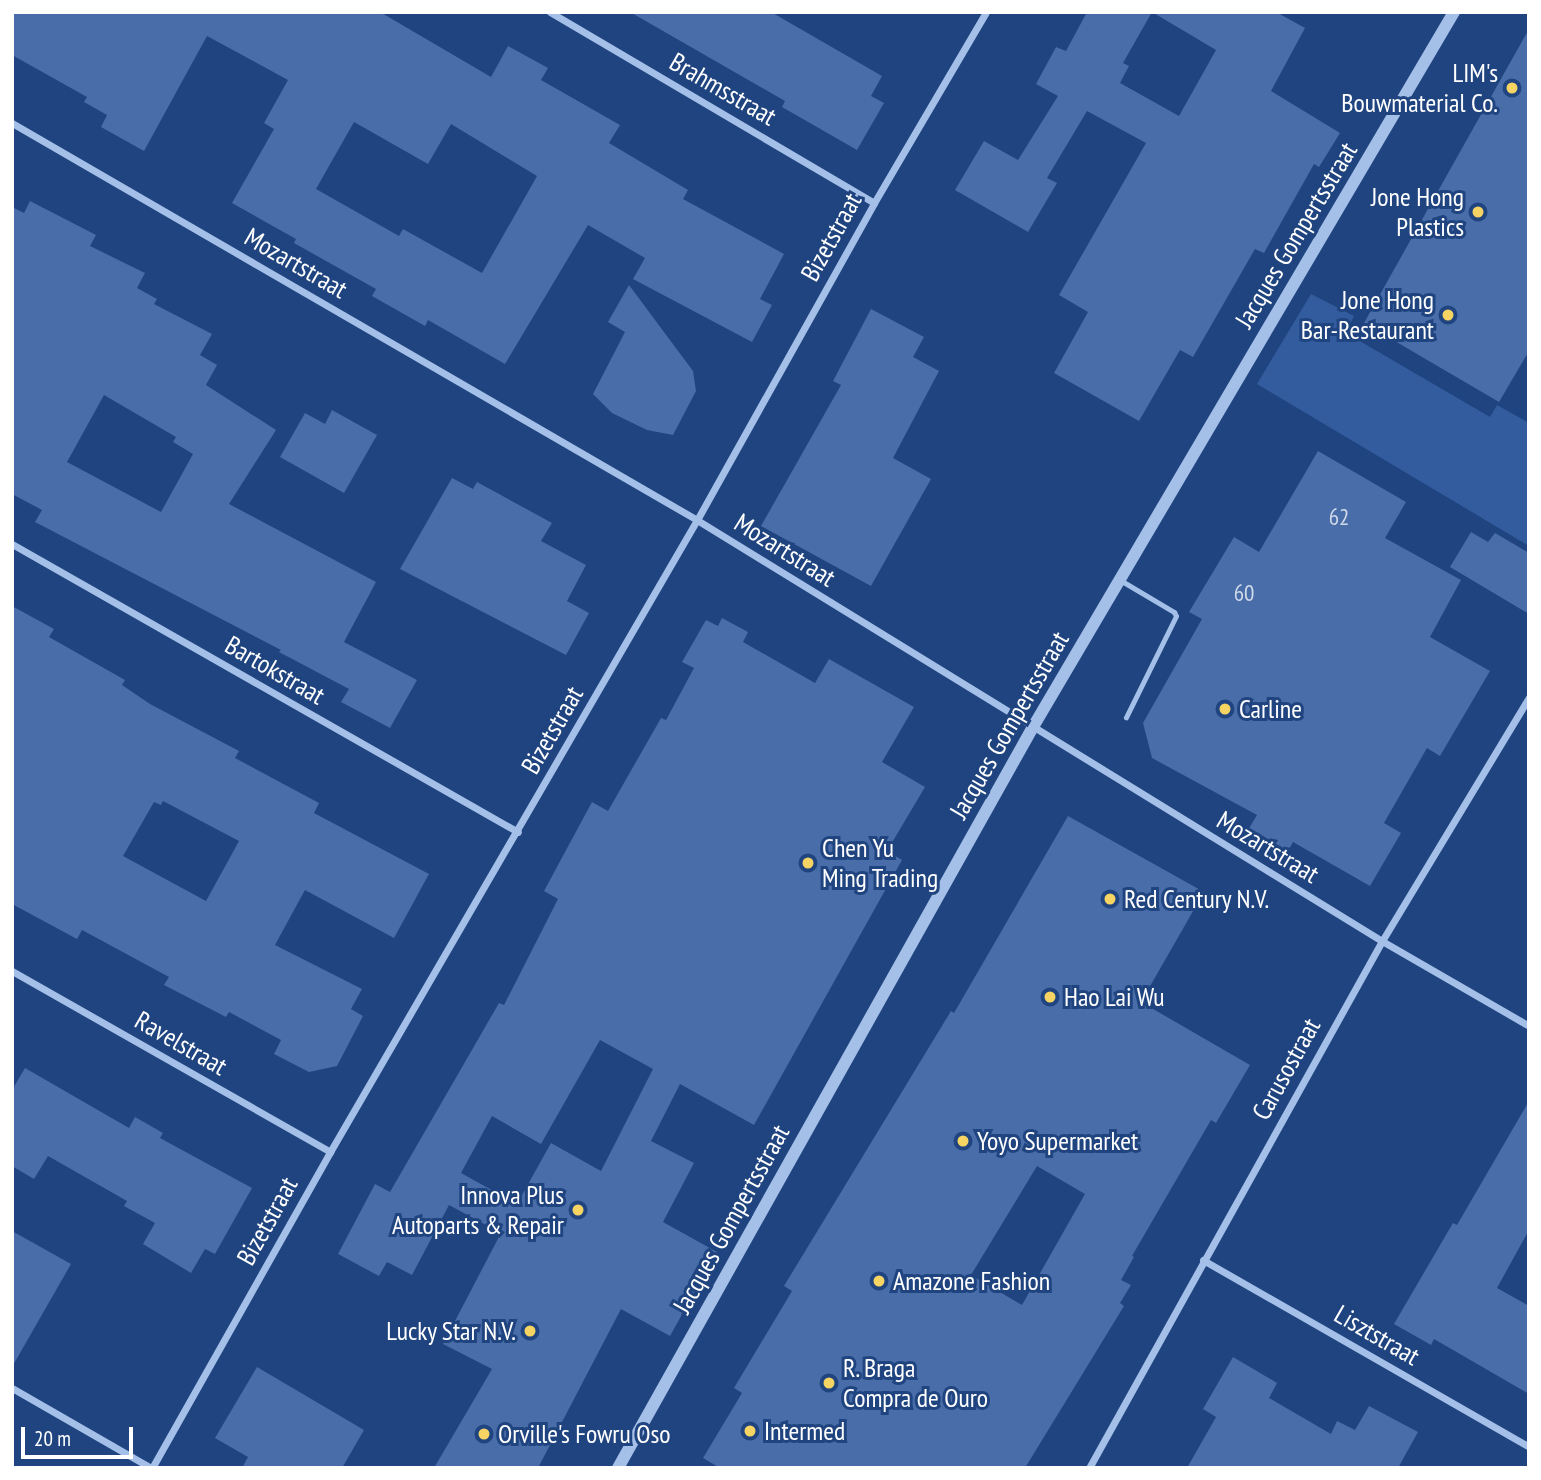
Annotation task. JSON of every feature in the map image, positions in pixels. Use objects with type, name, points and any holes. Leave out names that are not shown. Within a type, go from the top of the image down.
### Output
[{"type":"street","name":"Brahmsstraat","points":[[550,12],[874,203]]},
{"type":"street","name":"Bizetstraat","points":[[151,1468],[330,1152],[697,520],[874,203],[986,12]]},
{"type":"street","name":"Jacques Gompertsstraat","points":[[618,1468],[1032,727],[1454,12]]},
{"type":"street","name":"Mozartstraat","points":[[12,123],[697,520],[1382,941],[1529,1026]]},
{"type":"street","name":"Bartokstraat","points":[[12,544],[518,832]]},
{"type":"street","name":"Carusostraat","points":[[1088,1468],[1382,941],[1529,697]]},
{"type":"street","name":"Ravelstraat","points":[[12,971],[330,1152]]},
{"type":"street","name":"Lisztstraat","points":[[1203,1260],[1529,1447]]},
{"type":"street","points":[[12,1388],[151,1468]]},
{"type":"lane","points":[[1119,580],[1174,612],[1176,616],[1126,717]]},
{"type":"shaded area","points":[[1311,294],[1354,316],[1346,333],[1490,417],[1497,405],[1529,423],[1529,546],[1257,384]]},
{"type":"building","points":[[12,12],[380,12],[491,77],[508,46],[548,68],[541,80],[620,125],[609,143],[688,190],[683,199],[784,254],[760,299],[772,305],[752,342],[633,279],[645,258],[588,225],[505,364],[428,320],[425,326],[372,296],[376,289],[294,243],[296,239],[232,203],[274,129],[264,123],[288,80],[207,36],[144,151],[101,127],[107,115],[84,102],[87,97],[12,55]],"holes":[[[354,122],[428,164],[451,124],[537,176],[482,273],[403,229],[399,236],[316,189]]]},
{"type":"building","points":[[630,12],[771,12],[882,76],[871,96],[884,103],[857,150],[782,107],[785,101]]},
{"type":"building","points":[[1087,12],[1152,12],[1276,12],[1305,28],[1271,91],[1340,133],[1319,167],[1314,164],[1264,253],[1255,249],[1193,357],[1180,350],[1139,421],[1054,373],[1088,312],[1059,295],[1146,143],[1087,111],[1047,178],[1057,183],[1028,232],[955,190],[984,141],[1018,160],[1058,96],[1036,84],[1056,47],[1066,51]],"holes":[[[1152,12],[1216,50],[1179,116],[1120,83],[1129,66],[1123,63]]]},
{"type":"building","points":[[1529,29],[1529,351],[1499,402],[1364,323]]},
{"type":"building","points":[[30,201],[96,235],[90,246],[145,273],[137,288],[157,299],[154,304],[212,334],[200,355],[217,365],[206,385],[276,430],[229,504],[376,582],[344,642],[417,680],[390,728],[341,702],[349,689],[279,652],[281,650],[35,522],[42,510],[12,494],[12,207],[24,213]],"holes":[[[104,395],[176,437],[173,442],[193,454],[161,512],[67,462]]]},
{"type":"building","points":[[629,285],[693,371],[696,391],[673,435],[647,430],[612,413],[593,394],[625,332],[608,322]]},
{"type":"building","points":[[871,309],[924,337],[913,357],[939,371],[893,458],[931,479],[871,586],[761,526],[841,385],[833,381]]},
{"type":"building","points":[[332,410],[377,435],[344,493],[280,457],[305,413],[325,424]]},
{"type":"building","points":[[1318,451],[1406,502],[1385,538],[1461,580],[1430,637],[1490,671],[1440,756],[1427,748],[1384,823],[1401,833],[1370,886],[1293,842],[1287,853],[1248,830],[1257,815],[1152,758],[1143,723],[1202,619],[1189,612],[1234,537],[1259,552]]},
{"type":"building","points":[[452,478],[473,489],[477,482],[552,523],[541,541],[586,565],[567,601],[589,613],[566,655],[400,569]]},
{"type":"building","points":[[1471,532],[1488,542],[1495,533],[1529,553],[1529,614],[1450,567]]},
{"type":"building","points":[[12,606],[54,629],[49,637],[125,680],[122,685],[150,704],[239,751],[235,758],[319,803],[314,813],[429,874],[394,938],[305,890],[275,945],[362,989],[351,1009],[363,1016],[337,1066],[309,1072],[274,1054],[281,1040],[229,1012],[226,1017],[164,985],[169,977],[82,930],[77,939],[12,904]],"holes":[[[163,801],[239,841],[206,901],[123,856],[154,802],[161,805]]]},
{"type":"building","points":[[722,618],[748,632],[743,642],[815,683],[829,659],[914,707],[882,762],[925,787],[887,851],[902,860],[754,1125],[680,1084],[651,1141],[694,1163],[663,1222],[717,1252],[670,1336],[621,1309],[538,1468],[434,1468],[492,1369],[443,1344],[501,1233],[449,1205],[412,1275],[387,1262],[379,1276],[338,1254],[375,1184],[390,1192],[499,1003],[504,1005],[558,899],[544,891],[592,802],[608,811],[661,718],[666,720],[694,668],[682,662],[706,620],[718,626]],"holes":[[[600,1040],[653,1069],[601,1171],[551,1143],[517,1204],[461,1173],[492,1116],[541,1144]]]},
{"type":"building","points":[[1068,816],[1204,892],[1141,1002],[1250,1065],[1216,1123],[1211,1120],[1132,1256],[1134,1257],[1121,1280],[1131,1285],[1120,1303],[1124,1306],[1025,1468],[720,1468],[703,1458],[742,1393],[734,1388],[792,1291],[784,1286],[951,1011],[954,1013]],"holes":[[[1037,1166],[1085,1194],[1022,1305],[971,1275]]]},
{"type":"building","points":[[25,1068],[129,1128],[135,1117],[163,1133],[160,1138],[252,1188],[215,1254],[205,1249],[191,1273],[143,1244],[155,1223],[124,1206],[127,1201],[48,1156],[34,1179],[12,1166],[12,1090]]},
{"type":"building","points":[[1529,1101],[1529,1230],[1497,1288],[1529,1306],[1529,1394],[1434,1339],[1431,1345],[1394,1324],[1453,1223],[1457,1225]]},
{"type":"building","points":[[12,1231],[71,1264],[12,1367]]},
{"type":"building","points":[[1233,1357],[1277,1383],[1269,1398],[1331,1434],[1337,1421],[1355,1430],[1369,1406],[1418,1432],[1398,1468],[1187,1468],[1216,1417],[1203,1409]]},
{"type":"building","points":[[257,1367],[364,1430],[342,1468],[242,1468],[248,1457],[215,1438]]},
{"type":"place","name":"LIM's Bouwmaterial Co.","points":[[1512,88]]},
{"type":"place","name":"Jone Hong Plastics","points":[[1478,212]]},
{"type":"place","name":"Jone Hong Bar-Restaurant","points":[[1448,315]]},
{"type":"place","name":"Carline","points":[[1225,709]]},
{"type":"place","name":"Chen Yu Ming Trading","points":[[808,863]]},
{"type":"place","name":"Red Century N.V.","points":[[1110,899]]},
{"type":"place","name":"Hao Lai Wu","points":[[1050,997]]},
{"type":"place","name":"Yoyo Supermarket","points":[[963,1141]]},
{"type":"place","name":"Innova Plus Autoparts & Repair","points":[[578,1210]]},
{"type":"place","name":"Amazone Fashion","points":[[879,1281]]},
{"type":"place","name":"Lucky Star N.V.","points":[[530,1331]]},
{"type":"place","name":"R. Braga Compra de Ouro","points":[[829,1383]]},
{"type":"place","name":"Intermed","points":[[750,1431]]},
{"type":"place","name":"Orville's Fowru Oso","points":[[484,1434]]}]
